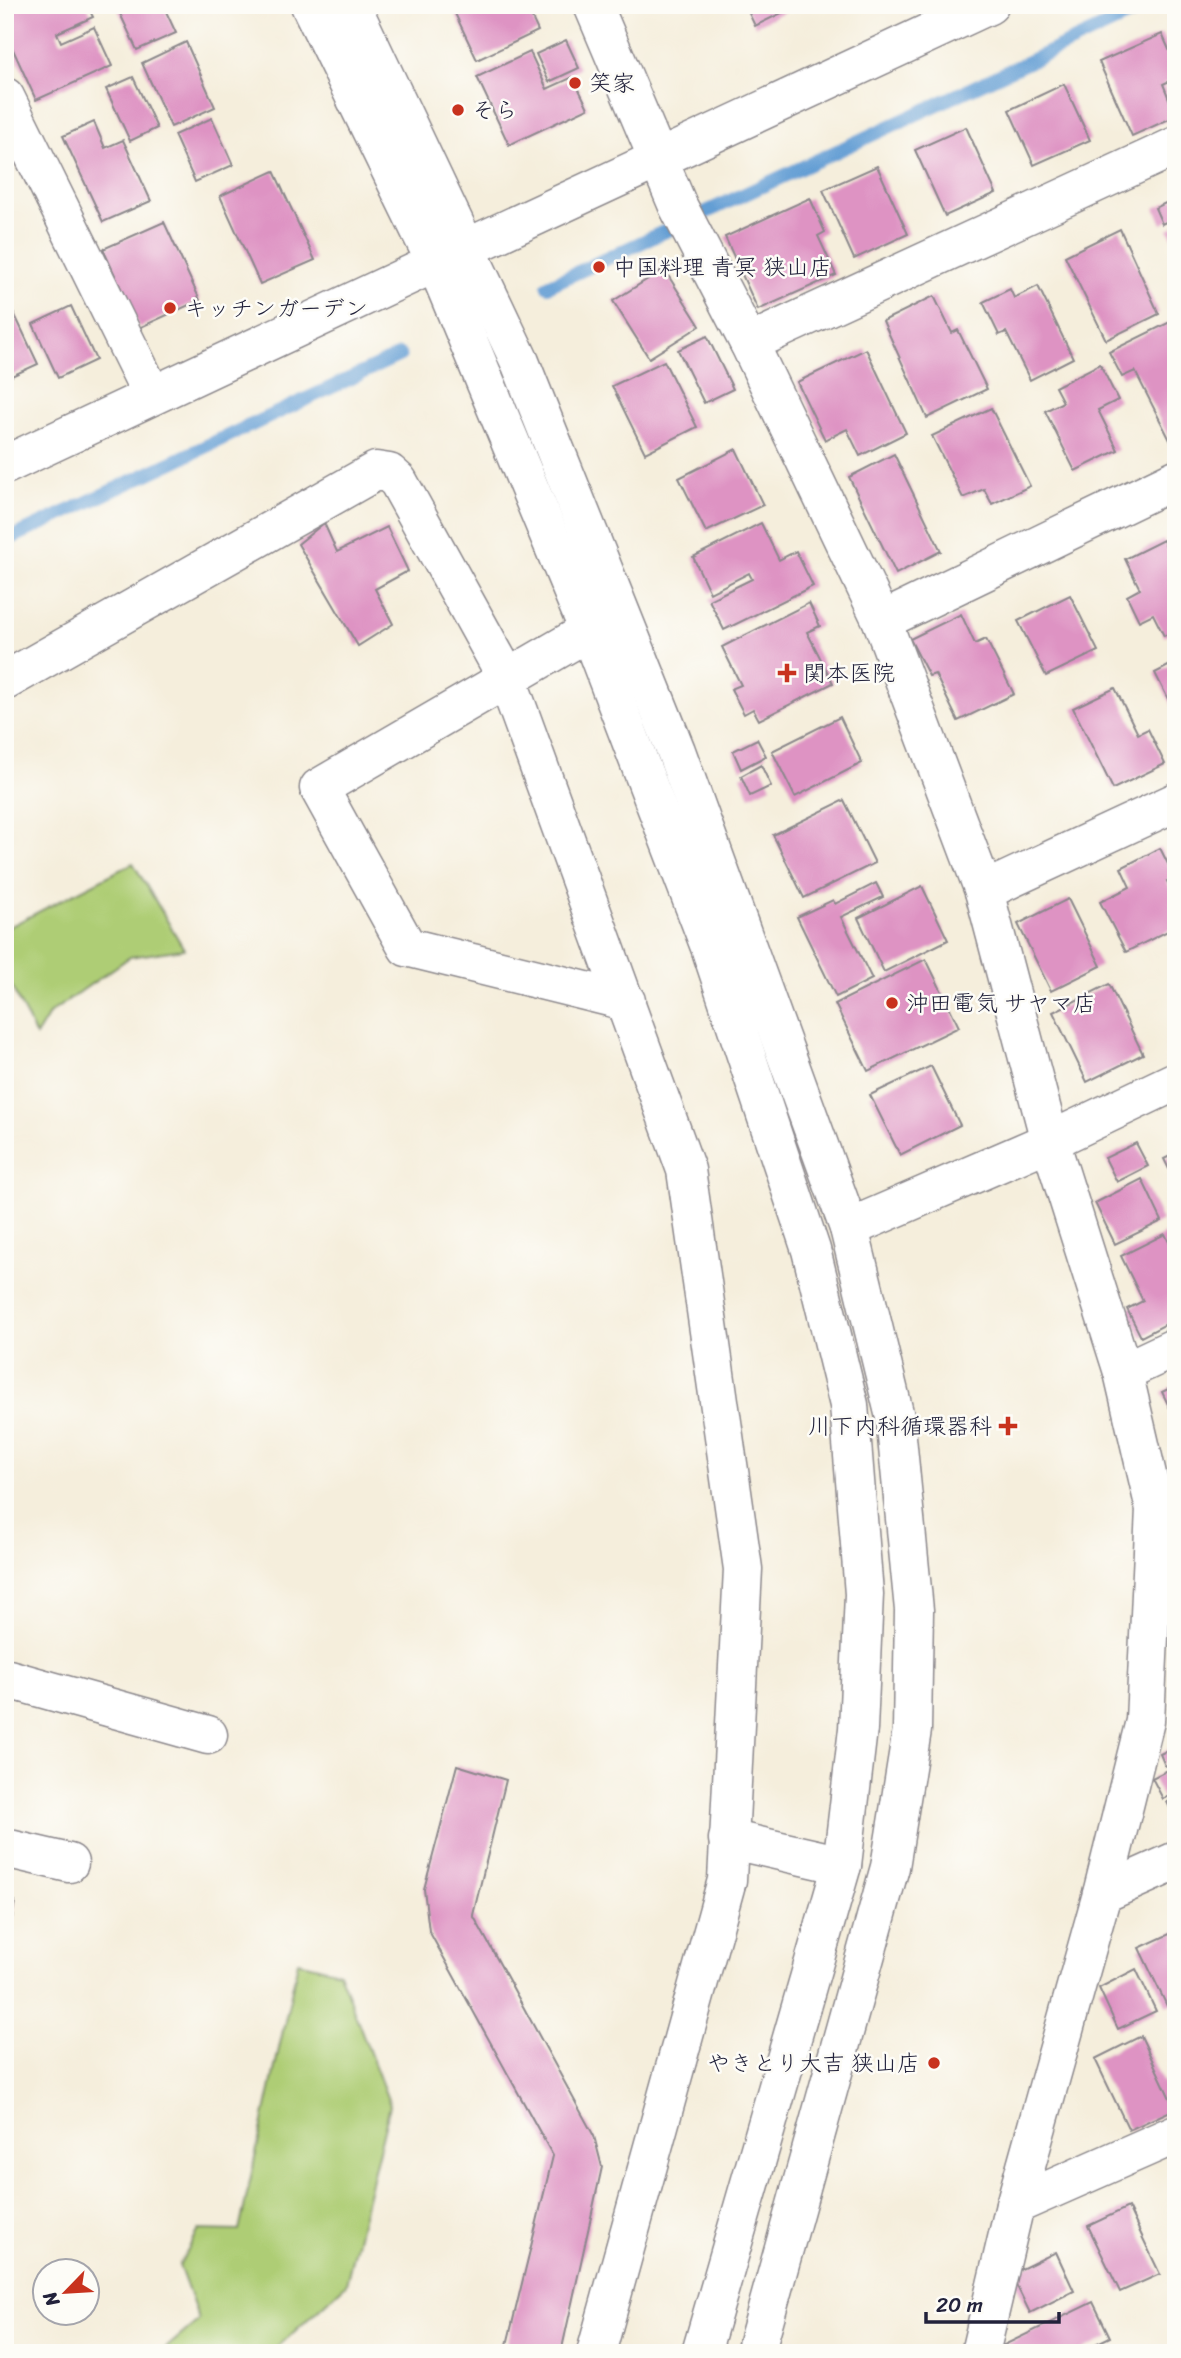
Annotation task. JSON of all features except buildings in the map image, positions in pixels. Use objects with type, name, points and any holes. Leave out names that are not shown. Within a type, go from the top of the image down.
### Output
[{"type":"street","points":[[310,5],[452,254],[520,362],[676,751],[849,1228],[895,1418],[914,1610],[912,1730],[890,1867],[755,2353]]},
{"type":"street","points":[[351,5],[452,254],[589,631],[710,947],[811,1250],[849,1405],[864,1594],[858,1729],[842,1865],[701,2353]]},
{"type":"street","points":[[593,5],[678,206],[749,343],[883,621],[984,891],[1050,1141],[1123,1372],[1155,1508],[1164,1622],[1145,1721],[1102,1894],[1016,2205],[980,2353]]},
{"type":"street","points":[[5,464],[989,5]]},
{"type":"street","points":[[7,107],[152,395]]},
{"type":"street","points":[[749,343],[1176,146]]},
{"type":"street","points":[[5,681],[376,471],[389,473],[398,481],[506,676],[686,1170],[743,1569],[727,1880],[596,2353]]},
{"type":"street","points":[[883,621],[1176,480]]},
{"type":"street","points":[[589,631],[506,676],[319,788],[407,947],[626,1001]]},
{"type":"street","points":[[984,891],[1176,803]]},
{"type":"street","points":[[849,1228],[1050,1141],[1176,1081]]},
{"type":"street","points":[[1123,1372],[1176,1347]]},
{"type":"street","points":[[5,1678],[208,1735]]},
{"type":"street","points":[[728,1839],[842,1865]]},
{"type":"street","points":[[5,1848],[69,1863]]},
{"type":"street","points":[[1102,1894],[1176,1861]]},
{"type":"street","points":[[1016,2205],[1176,2134]]},
{"type":"green space","points":[[133,863],[184,949],[130,957],[50,1013],[36,1036],[5,973],[5,929]]},
{"type":"green space","points":[[298,1962],[339,1972],[390,2105],[346,2284],[271,2353],[160,2353],[199,2320],[179,2265],[199,2230],[239,2231]]},
{"type":"waterway","points":[[548,286],[1150,5]]},
{"type":"waterway","points":[[5,541],[400,355]]},
{"type":"place","name":"笑家","points":[[575,83]]},
{"type":"place","name":"そら","points":[[458,110]]},
{"type":"place","name":"中国料理 青冥 狭山店","points":[[599,267]]},
{"type":"place","name":"キッチンガーデン","points":[[170,308]]},
{"type":"place","name":"関本医院","points":[[787,673]]},
{"type":"place","name":"沖田電気 サヤマ店","points":[[892,1003]]},
{"type":"place","name":"川下内科循環器科","points":[[1008,1426]]},
{"type":"place","name":"やきとり大吉 狭山店","points":[[934,2063]]}]
